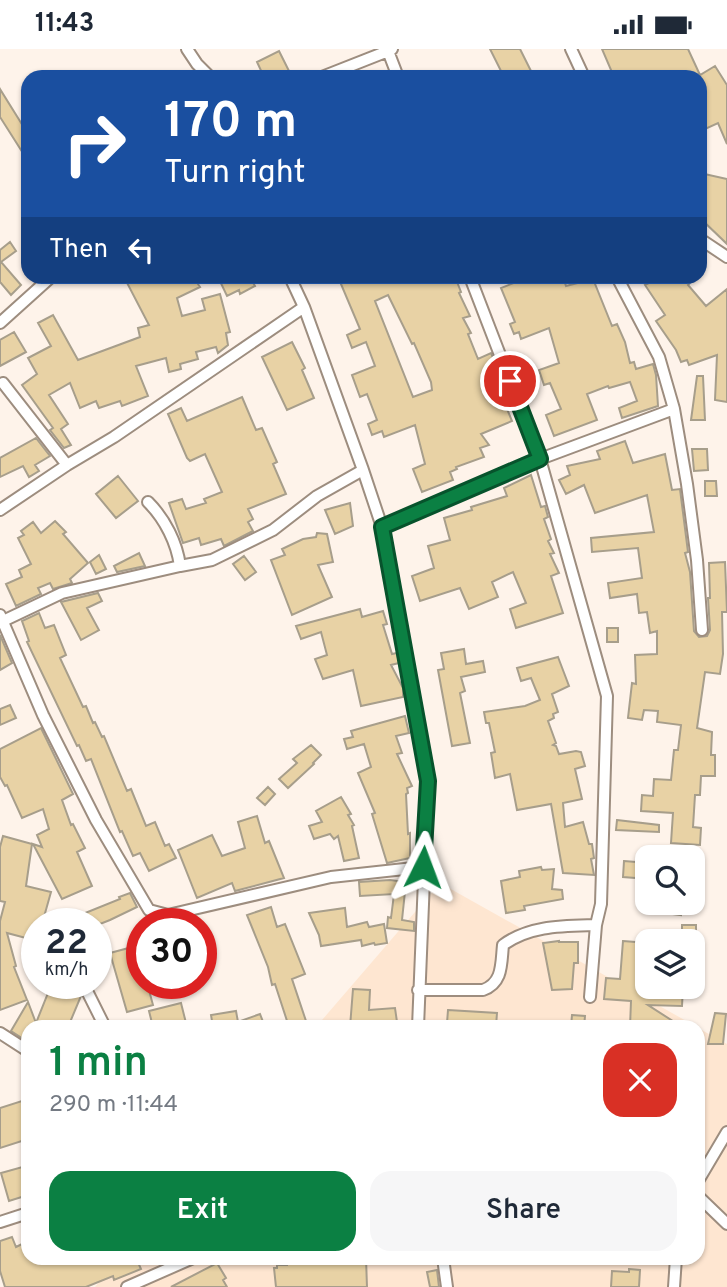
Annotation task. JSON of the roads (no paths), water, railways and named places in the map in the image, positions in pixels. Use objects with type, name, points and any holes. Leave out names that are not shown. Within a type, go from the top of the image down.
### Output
[{"type":"street","points":[[187,49],[203,70]]},
{"type":"street","points":[[571,49],[581,70]]},
{"type":"street","points":[[340,70],[390,50],[396,70]]},
{"type":"street","points":[[707,244],[727,257]]},
{"type":"street","points":[[0,323],[43,284]]},
{"type":"street","points":[[293,284],[304,307],[382,527],[428,781],[418,1020]]},
{"type":"street","points":[[473,284],[540,459],[607,696],[601,904],[596,925],[590,997]]},
{"type":"street","points":[[621,284],[659,357],[674,409],[695,547],[702,630]]},
{"type":"street","points":[[0,510],[114,437],[304,307]]},
{"type":"street","points":[[3,383],[67,465]]},
{"type":"street","points":[[382,527],[540,459],[674,409]]},
{"type":"street","points":[[363,470],[317,496],[273,530],[212,560],[62,593],[1,618],[43,715],[96,820],[149,910],[168,915],[331,877],[423,867]]},
{"type":"street","points":[[148,502],[173,539],[180,566]]},
{"type":"street","points":[[418,990],[483,990],[492,987],[499,979],[503,945],[513,937],[552,926],[596,925]]},
{"type":"street","points":[[91,999],[102,1020]]},
{"type":"street","points":[[0,1033],[21,1046]]},
{"type":"street","points":[[705,1169],[727,1132]]},
{"type":"street","points":[[705,1203],[727,1224]]},
{"type":"street","points":[[0,1222],[21,1215]]},
{"type":"street","points":[[127,1287],[177,1265]]},
{"type":"street","points":[[444,1265],[447,1287]]},
{"type":"street","points":[[674,1287],[676,1265]]}]
